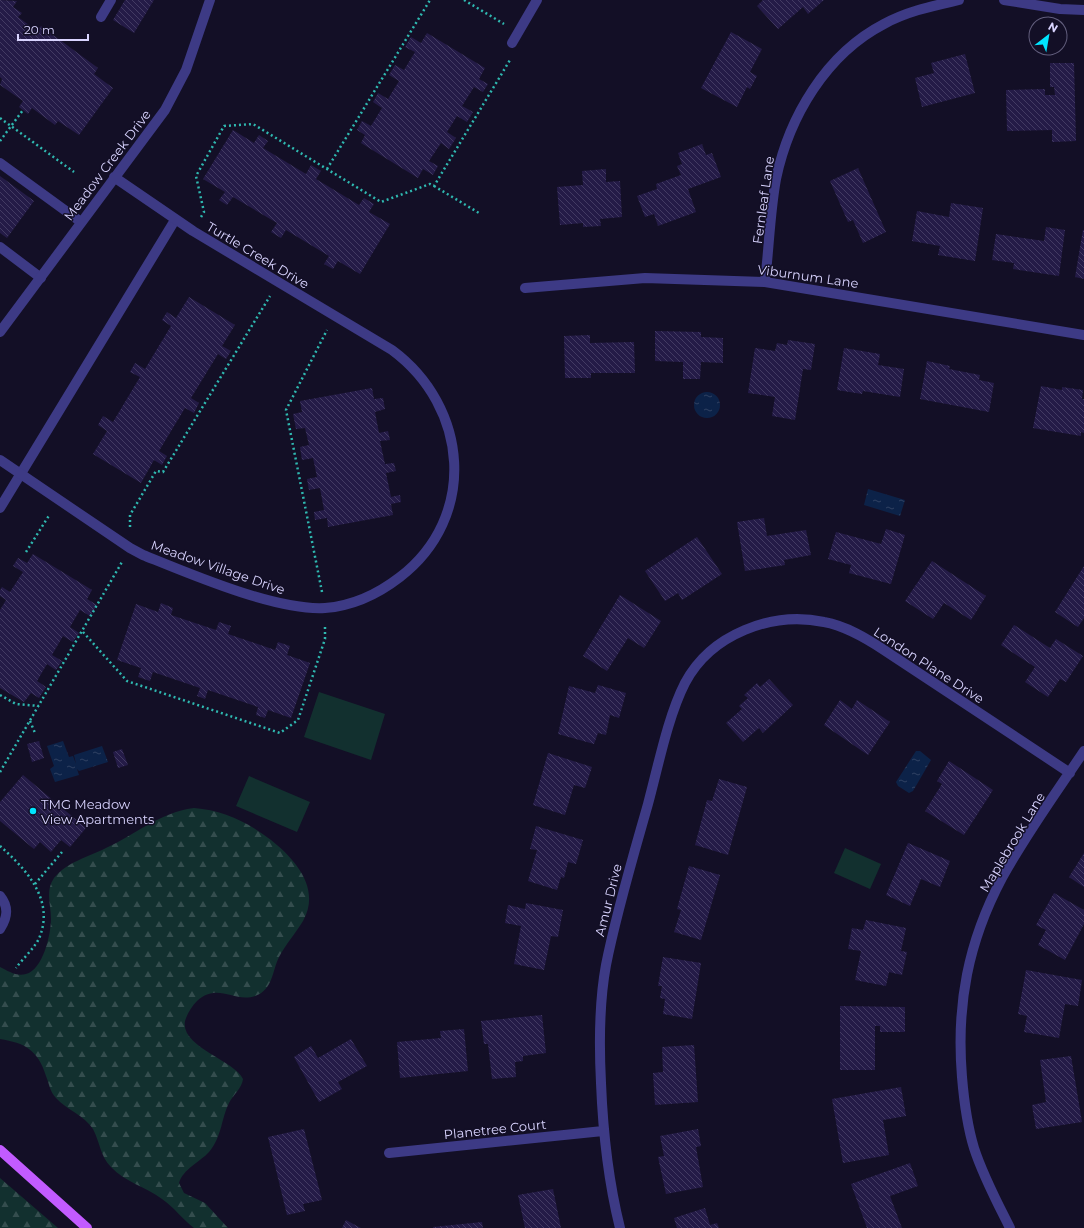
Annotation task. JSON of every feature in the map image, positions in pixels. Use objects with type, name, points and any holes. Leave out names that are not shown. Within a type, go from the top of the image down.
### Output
[{"type":"main road","points":[[0,1150],[87,1228]]},
{"type":"street","points":[[101,17],[111,0]]},
{"type":"street","name":"Meadow Creek Drive","points":[[0,332],[114,177],[156,123],[180,83],[193,53],[210,0]]},
{"type":"street","points":[[512,43],[537,0]]},
{"type":"street","name":"Fernleaf Lane","points":[[765,282],[779,166],[794,124],[810,95],[841,56],[868,33],[900,16],[960,0]]},
{"type":"street","points":[[1004,0],[1060,9],[1084,10]]},
{"type":"street","points":[[0,163],[82,222]]},
{"type":"street","name":"Turtle Creek Drive","points":[[114,177],[175,220],[392,350]]},
{"type":"street","points":[[0,508],[175,220]]},
{"type":"street","points":[[0,247],[40,278]]},
{"type":"street","name":"Viburnum Lane","points":[[525,288],[645,278],[765,282],[1084,335]]},
{"type":"street","name":"Meadow Village Drive","points":[[0,460],[130,548],[183,571],[240,591],[284,604],[325,608],[346,604],[365,598],[405,574],[433,544],[447,518],[450,503],[453,486],[452,448],[440,406],[424,380],[405,360],[392,350]]},
{"type":"street","name":"London Plane Drive","points":[[761,623],[780,619],[798,618],[824,622],[853,632],[884,650],[1070,773]]},
{"type":"street","name":"Amur Drive","points":[[620,1228],[603,1131],[600,1031],[606,966],[619,905],[672,720],[686,683],[705,658],[731,637],[761,623]]},
{"type":"street","name":"Maplebrook Lane","points":[[1010,1228],[989,1185],[974,1148],[969,1129],[960,1063],[959,1022],[961,1005],[971,956],[991,901],[1016,854],[1084,752]]},
{"type":"street","points":[[0,896],[6,905],[8,913],[0,929]]},
{"type":"street","name":"Planetree Court","points":[[389,1153],[603,1131]]},
{"type":"path","points":[[327,169],[430,0]]},
{"type":"path","points":[[464,0],[519,32]]},
{"type":"path","points":[[434,186],[516,51],[512,43]]},
{"type":"path","points":[[0,141],[23,110]]},
{"type":"path","points":[[0,118],[74,172]]},
{"type":"path","points":[[193,231],[204,212],[196,176],[224,126],[253,124],[381,202],[430,184],[479,213]]},
{"type":"path","points":[[0,772],[83,632],[130,548],[130,515],[156,471],[163,472],[278,282]]},
{"type":"path","points":[[83,632],[127,681],[280,733],[298,720],[325,639],[325,608],[286,410],[335,316]]},
{"type":"path","points":[[26,552],[60,501]]},
{"type":"path","points":[[0,695],[16,704],[39,706]]},
{"type":"path","points":[[30,721],[35,733]]},
{"type":"path","points":[[0,846],[20,864],[39,890],[45,916],[40,937],[16,968]]},
{"type":"path","points":[[34,884],[62,852]]},
{"type":"green space","points":[[319,692],[385,714],[371,760],[304,737]]},
{"type":"green space","points":[[249,776],[310,802],[297,832],[236,806]]},
{"type":"green space","points":[[194,808],[225,814],[244,822],[271,840],[297,866],[303,876],[309,898],[308,909],[303,921],[279,957],[269,985],[261,993],[255,996],[240,997],[212,993],[197,1001],[193,1005],[185,1021],[186,1030],[199,1046],[238,1072],[243,1079],[241,1085],[229,1103],[219,1134],[213,1146],[205,1156],[184,1174],[179,1183],[184,1193],[205,1203],[228,1228],[194,1228],[162,1199],[123,1177],[107,1163],[93,1129],[89,1124],[54,1096],[43,1067],[35,1054],[17,1043],[0,1039],[0,967],[13,973],[23,975],[32,971],[37,966],[45,951],[51,926],[49,893],[51,883],[59,872],[78,860],[117,842],[169,814]]},
{"type":"green space","points":[[845,848],[881,864],[870,889],[834,873]]},
{"type":"green space","points":[[0,1178],[58,1228],[0,1228]]},
{"type":"water","points":[[707,392],[716,396],[720,405],[716,414],[707,418],[698,414],[694,405],[698,396]]},
{"type":"water","points":[[868,489],[905,500],[900,516],[864,505]]},
{"type":"water","points":[[63,741],[69,757],[73,756],[76,764],[74,755],[102,746],[108,762],[79,771],[77,769],[79,775],[55,782],[50,769],[54,766],[47,746]]},
{"type":"water","points":[[916,751],[920,751],[931,760],[913,791],[909,793],[898,786],[896,782]]},
{"type":"building","points":[[0,0],[17,1],[13,7],[22,13],[18,17],[37,31],[41,26],[98,68],[94,74],[113,88],[79,135],[58,121],[55,125],[32,108],[28,114],[19,107],[23,101],[0,85],[2,79],[0,77]]},
{"type":"building","points":[[125,0],[154,0],[134,33],[113,20]]},
{"type":"building","points":[[763,0],[824,0],[808,14],[803,7],[778,29],[757,6]]},
{"type":"building","points":[[731,32],[762,49],[750,72],[757,76],[750,89],[747,87],[737,107],[701,88]]},
{"type":"building","points":[[427,33],[485,68],[479,79],[488,84],[483,92],[474,87],[462,106],[473,112],[467,122],[457,116],[447,132],[456,138],[449,149],[441,143],[429,161],[438,166],[433,175],[423,169],[418,178],[361,143],[365,135],[357,130],[362,121],[371,126],[382,108],[373,102],[378,93],[388,99],[399,81],[389,75],[395,65],[404,70],[415,52],[405,47],[411,37],[421,43]]},
{"type":"building","points":[[965,54],[975,93],[922,107],[915,78],[934,73],[931,63]]},
{"type":"building","points":[[1050,63],[1074,63],[1076,141],[1052,142],[1052,130],[1007,131],[1006,90],[1045,89],[1045,95],[1055,95],[1054,87],[1050,87]]},
{"type":"building","points":[[233,130],[254,143],[259,135],[268,141],[263,148],[306,174],[311,165],[321,171],[316,179],[359,205],[364,198],[374,204],[369,212],[390,224],[360,274],[338,261],[333,269],[324,264],[329,256],[286,230],[281,238],[271,232],[277,223],[233,197],[227,205],[219,200],[225,192],[203,179]]},
{"type":"building","points":[[702,144],[706,155],[712,153],[721,177],[688,189],[696,212],[658,226],[654,214],[645,217],[637,196],[657,189],[656,184],[681,175],[677,166],[682,164],[678,153]]},
{"type":"building","points":[[858,168],[886,232],[863,243],[853,220],[848,222],[830,181]]},
{"type":"building","points":[[606,169],[606,182],[620,181],[622,217],[600,219],[601,226],[583,227],[583,223],[560,225],[557,187],[583,185],[582,171]]},
{"type":"building","points":[[0,176],[34,201],[7,238],[0,233]]},
{"type":"building","points":[[951,203],[983,208],[975,261],[938,255],[940,246],[912,241],[917,211],[949,217]]},
{"type":"building","points":[[1046,227],[1065,230],[1059,276],[1013,269],[1014,263],[992,260],[996,234],[1044,241]]},
{"type":"building","points":[[1084,230],[1084,279],[1075,277]]},
{"type":"building","points":[[189,297],[235,325],[222,346],[231,351],[226,359],[218,354],[191,398],[199,403],[194,413],[185,408],[159,451],[167,456],[162,465],[154,460],[141,483],[93,454],[107,431],[98,425],[103,416],[113,422],[140,377],[130,372],[135,363],[145,369],[171,326],[162,320],[167,312],[176,318]]},
{"type":"building","points":[[655,331],[701,332],[701,337],[723,338],[723,363],[701,362],[700,379],[683,379],[683,362],[655,361]]},
{"type":"building","points":[[590,335],[590,343],[634,342],[635,373],[591,373],[591,378],[565,378],[564,336]]},
{"type":"building","points":[[788,340],[815,344],[811,370],[803,369],[795,420],[772,416],[775,397],[748,393],[755,348],[775,351],[777,343],[787,345]]},
{"type":"building","points":[[844,348],[880,354],[878,365],[904,369],[900,397],[863,391],[862,394],[837,390]]},
{"type":"building","points":[[927,361],[950,366],[949,369],[980,375],[979,380],[994,383],[989,412],[920,399]]},
{"type":"building","points":[[1041,386],[1062,390],[1062,387],[1083,390],[1082,399],[1084,399],[1084,433],[1081,432],[1081,436],[1033,428]]},
{"type":"building","points":[[372,388],[374,399],[383,398],[385,409],[375,412],[379,433],[388,431],[390,440],[380,441],[385,464],[394,463],[396,471],[386,473],[391,497],[400,495],[401,502],[391,504],[393,515],[328,527],[327,518],[315,520],[314,512],[324,510],[320,488],[309,490],[307,479],[317,477],[313,458],[302,460],[300,447],[309,445],[305,428],[296,429],[293,414],[302,412],[300,401]]},
{"type":"building","points":[[764,518],[767,536],[806,530],[811,555],[784,560],[785,565],[745,571],[737,522]]},
{"type":"building","points":[[886,529],[905,535],[891,584],[849,573],[851,565],[828,559],[836,532],[881,544]]},
{"type":"building","points":[[697,537],[722,574],[682,600],[678,593],[665,601],[645,571]]},
{"type":"building","points":[[33,554],[92,590],[87,599],[97,605],[90,616],[80,610],[70,627],[79,633],[73,642],[63,636],[52,655],[62,661],[56,670],[47,664],[37,681],[46,687],[39,698],[31,693],[24,702],[0,688],[0,610],[6,600],[0,596],[0,590],[2,587],[10,592],[23,572],[13,566],[18,558],[27,563]]},
{"type":"building","points":[[932,561],[986,596],[971,620],[944,603],[933,619],[905,601]]},
{"type":"building","points":[[1084,566],[1084,618],[1078,627],[1055,612]]},
{"type":"building","points":[[620,595],[661,621],[644,648],[628,638],[607,671],[583,656]]},
{"type":"building","points":[[161,603],[173,608],[171,615],[216,630],[219,622],[231,626],[228,634],[275,650],[278,642],[290,646],[287,655],[310,663],[291,718],[268,710],[265,718],[256,715],[258,707],[208,690],[205,699],[197,696],[200,688],[153,672],[150,681],[138,677],[141,668],[117,660],[136,604],[158,612]]},
{"type":"building","points":[[1014,625],[1050,648],[1056,639],[1083,656],[1066,682],[1060,679],[1048,697],[1025,682],[1035,667],[1001,645]]},
{"type":"building","points":[[769,679],[793,705],[763,733],[759,728],[743,742],[726,723],[742,709],[739,706],[748,698],[744,695],[757,683],[760,687]]},
{"type":"building","points":[[598,685],[626,693],[619,718],[610,715],[606,735],[598,733],[594,744],[558,734],[569,686],[595,693]]},
{"type":"building","points":[[840,700],[852,709],[857,700],[890,722],[868,755],[824,725]]},
{"type":"building","points":[[39,741],[44,758],[32,762],[27,744]]},
{"type":"building","points":[[122,749],[128,765],[118,768],[113,752]]},
{"type":"building","points":[[548,753],[592,767],[585,788],[574,785],[565,815],[533,805]]},
{"type":"building","points":[[949,761],[993,790],[964,835],[925,811],[942,784],[937,781]]},
{"type":"building","name":"TMG Meadow View Apartments","points":[[23,775],[86,828],[70,847],[61,840],[51,852],[40,842],[34,849],[0,821],[0,802]]},
{"type":"building","points":[[719,779],[747,787],[728,855],[695,845],[707,800],[712,801]]},
{"type":"building","points":[[536,826],[583,840],[576,864],[568,862],[564,878],[561,877],[557,890],[528,881],[537,850],[530,849]]},
{"type":"building","points":[[908,843],[950,861],[940,887],[921,879],[910,906],[886,895]]},
{"type":"building","points":[[1084,853],[1084,887],[1069,877]]},
{"type":"building","points":[[689,866],[720,875],[701,940],[674,932],[681,910],[677,909]]},
{"type":"building","points":[[1054,893],[1084,910],[1084,924],[1065,960],[1038,945],[1046,930],[1036,925]]},
{"type":"building","points":[[526,903],[563,910],[558,937],[551,936],[544,970],[514,964],[521,926],[505,923],[508,905],[525,909]]},
{"type":"building","points":[[866,920],[906,928],[901,951],[907,952],[902,975],[889,972],[886,986],[855,980],[861,951],[848,949],[852,928],[863,930]]},
{"type":"building","points":[[663,957],[701,963],[692,1019],[663,1014],[665,999],[660,998],[662,986],[658,986]]},
{"type":"building","points":[[1026,970],[1082,980],[1078,1006],[1065,1004],[1059,1038],[1024,1032],[1027,1016],[1018,1014]]},
{"type":"building","points":[[840,1006],[905,1007],[905,1032],[880,1032],[880,1026],[875,1026],[875,1070],[840,1070]]},
{"type":"building","points":[[542,1015],[546,1053],[523,1056],[523,1061],[515,1062],[516,1077],[492,1079],[488,1044],[484,1044],[481,1021]]},
{"type":"building","points":[[464,1029],[468,1071],[400,1078],[397,1042],[441,1038],[440,1031]]},
{"type":"building","points":[[351,1039],[367,1066],[338,1082],[342,1089],[319,1102],[294,1057],[311,1046],[318,1058]]},
{"type":"building","points":[[694,1045],[698,1102],[655,1105],[653,1073],[663,1072],[662,1047]]},
{"type":"building","points":[[1071,1056],[1082,1122],[1036,1129],[1032,1105],[1046,1102],[1040,1060]]},
{"type":"building","points":[[901,1087],[906,1116],[883,1120],[889,1155],[843,1163],[832,1099]]},
{"type":"building","points":[[304,1129],[322,1200],[303,1204],[305,1211],[287,1215],[268,1137]]},
{"type":"building","points":[[698,1129],[701,1146],[696,1147],[703,1187],[666,1194],[658,1157],[664,1156],[660,1136]]},
{"type":"building","points":[[910,1163],[918,1186],[890,1196],[902,1228],[867,1228],[851,1184]]},
{"type":"building","points":[[553,1189],[561,1228],[525,1228],[518,1195]]},
{"type":"building","points":[[705,1208],[710,1225],[717,1223],[719,1228],[677,1228],[674,1218]]},
{"type":"building","points":[[346,1220],[357,1226],[361,1228],[342,1228]]},
{"type":"building","points":[[482,1222],[483,1228],[433,1228],[433,1227]]},
{"type":"place","name":"TMG Meadow View Apartments","points":[[33,811]]}]
